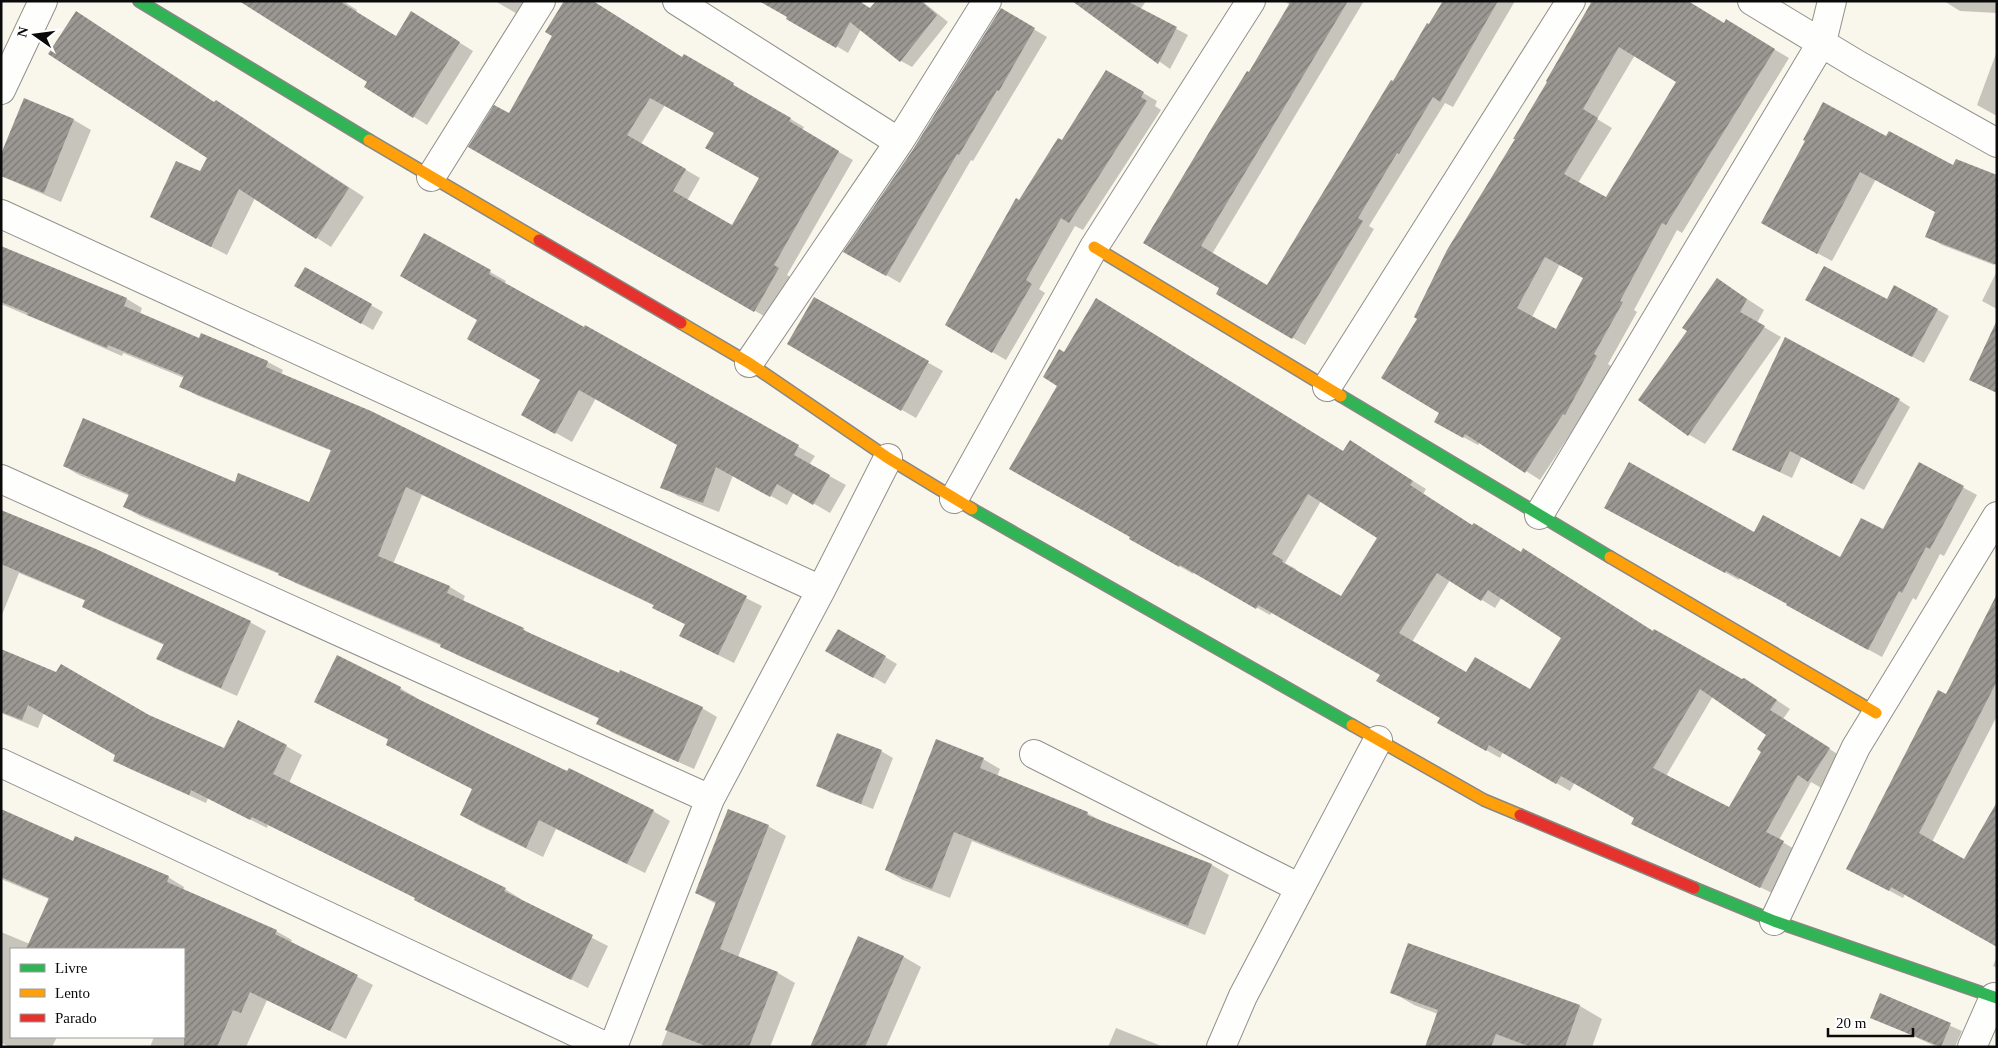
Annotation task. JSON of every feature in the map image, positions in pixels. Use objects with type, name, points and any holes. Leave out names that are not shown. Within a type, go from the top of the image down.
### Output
[{"type":"street","points":[[1,90],[43,1]]},
{"type":"street","points":[[139,1],[431,177],[749,362],[888,458],[954,499],[1484,800],[1774,921],[1995,997],[1972,1047]]},
{"type":"street","points":[[431,177],[541,1]]},
{"type":"street","points":[[676,1],[899,142]]},
{"type":"street","points":[[749,362],[899,142],[987,1]]},
{"type":"street","points":[[954,499],[1094,247],[1251,1]]},
{"type":"street","points":[[1328,387],[1571,1]]},
{"type":"street","points":[[1752,1],[1858,65],[1997,143]]},
{"type":"street","points":[[1539,516],[1822,42],[1832,1]]},
{"type":"street","points":[[1,214],[821,590]]},
{"type":"street","points":[[1094,247],[1539,516],[1876,714]]},
{"type":"street","points":[[613,1047],[710,799],[821,590],[888,458]]},
{"type":"street","points":[[1,478],[710,799]]},
{"type":"street","points":[[1774,921],[1856,747],[1997,516]]},
{"type":"street","points":[[1221,1047],[1243,996],[1378,740]]},
{"type":"street","points":[[1034,754],[1300,888]]},
{"type":"street","points":[[1,763],[608,1047]]},
{"type":"building","points":[[239,1],[339,1],[396,36],[411,11],[460,42],[413,118],[364,87],[367,82]]},
{"type":"building","points":[[564,1],[593,1],[682,57],[684,54],[734,83],[733,85],[791,118],[789,121],[839,151],[774,265],[779,268],[754,312],[468,147],[494,105],[509,113],[552,36],[545,32]],"holes":[[[650,98],[714,133],[705,148],[759,178],[732,225],[673,191],[686,169],[627,135]]]},
{"type":"building","points":[[759,1],[862,1],[862,3],[870,8],[876,1],[921,1],[937,15],[900,62],[850,22],[836,48]]},
{"type":"building","points":[[1072,1],[1127,1],[1177,27],[1158,64]]},
{"type":"building","points":[[1291,1],[1348,1],[1201,246],[1267,285],[1391,80],[1393,81],[1427,23],[1429,24],[1443,1],[1498,1],[1440,102],[1433,97],[1399,154],[1397,153],[1358,218],[1363,221],[1292,339],[1216,294],[1219,288],[1143,243]]},
{"type":"building","points":[[1592,1],[1688,1],[1724,23],[1726,19],[1775,49],[1666,225],[1662,223],[1620,301],[1623,302],[1594,354],[1597,356],[1565,415],[1563,414],[1525,473],[1465,434],[1463,438],[1434,422],[1439,413],[1381,378],[1417,319],[1414,317],[1447,250],[1515,139],[1513,139]],"holes":[[[1619,47],[1676,82],[1606,197],[1564,174],[1598,118],[1583,109]],[[1545,257],[1583,278],[1556,329],[1517,308]]]},
{"type":"building","points":[[1001,8],[1035,28],[999,91],[997,90],[959,155],[957,154],[886,276],[843,252],[912,151]]},
{"type":"building","points":[[76,11],[349,188],[316,239],[239,189],[211,247],[150,217],[176,161],[200,171],[207,158],[48,54]]},
{"type":"building","points":[[1106,70],[1144,92],[1141,97],[1147,101],[1069,223],[1061,218],[1026,280],[1032,284],[992,353],[945,325],[1016,198],[1019,200],[1058,138],[1062,140]]},
{"type":"building","points":[[24,98],[74,119],[44,193],[1,176],[1,154]]},
{"type":"building","points":[[1823,102],[1886,136],[1889,131],[1953,165],[1956,159],[1997,175],[1997,265],[1925,237],[1935,212],[1860,172],[1817,254],[1761,223],[1805,141],[1803,140]]},
{"type":"building","points":[[424,233],[491,270],[489,274],[584,327],[585,325],[799,445],[794,455],[830,475],[813,505],[777,484],[770,497],[716,467],[703,503],[660,488],[677,445],[579,390],[555,434],[521,415],[540,380],[467,339],[477,320],[400,276]]},
{"type":"building","points":[[1,246],[127,298],[124,306],[199,338],[201,333],[268,361],[266,367],[371,411],[747,596],[718,655],[679,636],[685,624],[652,608],[654,605],[406,487],[378,556],[450,586],[447,593],[524,628],[523,630],[619,673],[620,670],[703,707],[678,762],[596,724],[599,718],[440,647],[441,644],[123,507],[129,494],[63,466],[83,418],[235,482],[238,473],[309,502],[331,450],[179,387],[184,376],[108,345],[107,348],[27,315],[28,313],[1,302]]},
{"type":"building","points":[[1824,266],[1887,299],[1894,285],[1938,309],[1912,357],[1805,300]]},
{"type":"building","points":[[305,267],[372,304],[361,324],[294,286]]},
{"type":"building","points":[[1717,278],[1747,299],[1740,312],[1765,326],[1688,436],[1638,400],[1687,331],[1682,328]]},
{"type":"building","points":[[814,297],[929,361],[901,411],[787,344]]},
{"type":"building","points":[[1096,298],[1343,451],[1350,440],[1413,481],[1410,485],[1472,525],[1474,523],[1521,552],[1523,548],[1653,631],[1654,629],[1742,679],[1744,678],[1777,700],[1770,710],[1830,748],[1808,782],[1798,775],[1766,832],[1784,841],[1760,888],[1631,824],[1634,818],[1561,776],[1556,784],[1489,745],[1486,751],[1437,723],[1440,718],[1376,681],[1380,675],[1258,605],[1256,609],[1180,565],[1179,567],[1129,539],[1130,537],[1009,469],[1057,386],[1043,377],[1059,349],[1064,352]],"holes":[[[1308,494],[1377,538],[1341,596],[1282,562],[1283,560],[1272,554]],[[1437,573],[1481,601],[1488,590],[1561,638],[1530,689],[1475,657],[1466,672],[1399,633]],[[1700,689],[1766,735],[1757,749],[1761,752],[1729,807],[1653,768]]]},
{"type":"building","points":[[1997,320],[1997,393],[1969,380]]},
{"type":"building","points":[[1785,337],[1900,399],[1852,484],[1790,451],[1780,472],[1732,450]]},
{"type":"building","points":[[1629,462],[1754,532],[1763,515],[1840,557],[1861,518],[1883,529],[1919,462],[1964,486],[1930,549],[1926,547],[1902,593],[1899,591],[1868,650],[1726,571],[1725,573],[1604,508]]},
{"type":"building","points":[[1,510],[96,549],[251,621],[221,688],[156,659],[164,644],[82,607],[85,600],[1,564]]},
{"type":"building","points":[[1997,594],[1997,681],[1919,833],[1964,859],[1997,802],[1997,947],[1891,887],[1889,891],[1846,869],[1938,690],[1946,694]]},
{"type":"building","points":[[838,629],[886,656],[873,678],[825,651]]},
{"type":"building","points":[[1,649],[56,672],[61,664],[149,715],[224,748],[238,720],[287,745],[273,774],[506,888],[504,891],[593,935],[571,980],[414,900],[415,898],[252,817],[250,820],[191,790],[189,795],[113,761],[115,755],[28,705],[22,720],[1,712]]},
{"type":"building","points":[[337,655],[401,687],[400,690],[489,734],[567,771],[569,768],[654,810],[627,864],[539,820],[526,848],[460,815],[472,789],[386,745],[388,739],[314,702]]},
{"type":"building","points":[[837,733],[882,750],[861,804],[816,786]]},
{"type":"building","points":[[936,739],[984,758],[980,768],[1088,812],[1087,815],[1212,864],[1188,926],[954,832],[932,889],[885,870]]},
{"type":"building","points":[[1,809],[73,841],[75,836],[169,876],[167,882],[277,930],[275,934],[358,975],[330,1031],[250,992],[241,1013],[233,1010],[217,1047],[184,1047],[185,948],[26,948],[49,898],[1,877]]},
{"type":"building","points":[[728,809],[769,825],[720,949],[778,972],[749,1047],[708,1047],[665,1030],[716,902],[695,893]]},
{"type":"building","points":[[858,936],[904,956],[865,1047],[810,1047]]},
{"type":"building","points":[[1408,943],[1580,1005],[1565,1047],[1531,1047],[1496,1034],[1491,1047],[1425,1047],[1438,1010],[1390,993]]},
{"type":"building","points":[[1880,993],[1951,1023],[1941,1047],[1870,1018]]},
{"type":"traffic: fast","points":[[139,1],[369,140]]},
{"type":"traffic: fast","points":[[1341,396],[1610,557]]},
{"type":"traffic: fast","points":[[972,509],[1352,725]]},
{"type":"traffic: fast","points":[[1694,888],[1774,921],[1997,998]]},
{"type":"traffic: slow","points":[[369,140],[539,240]]},
{"type":"traffic: slow","points":[[1094,247],[1341,396]]},
{"type":"traffic: slow","points":[[681,323],[749,363],[888,458],[972,509]]},
{"type":"traffic: slow","points":[[1610,557],[1876,713]]},
{"type":"traffic: slow","points":[[1352,725],[1484,800],[1520,815]]},
{"type":"traffic: jam","points":[[539,240],[681,323]]},
{"type":"traffic: jam","points":[[1520,815],[1694,888]]}]
